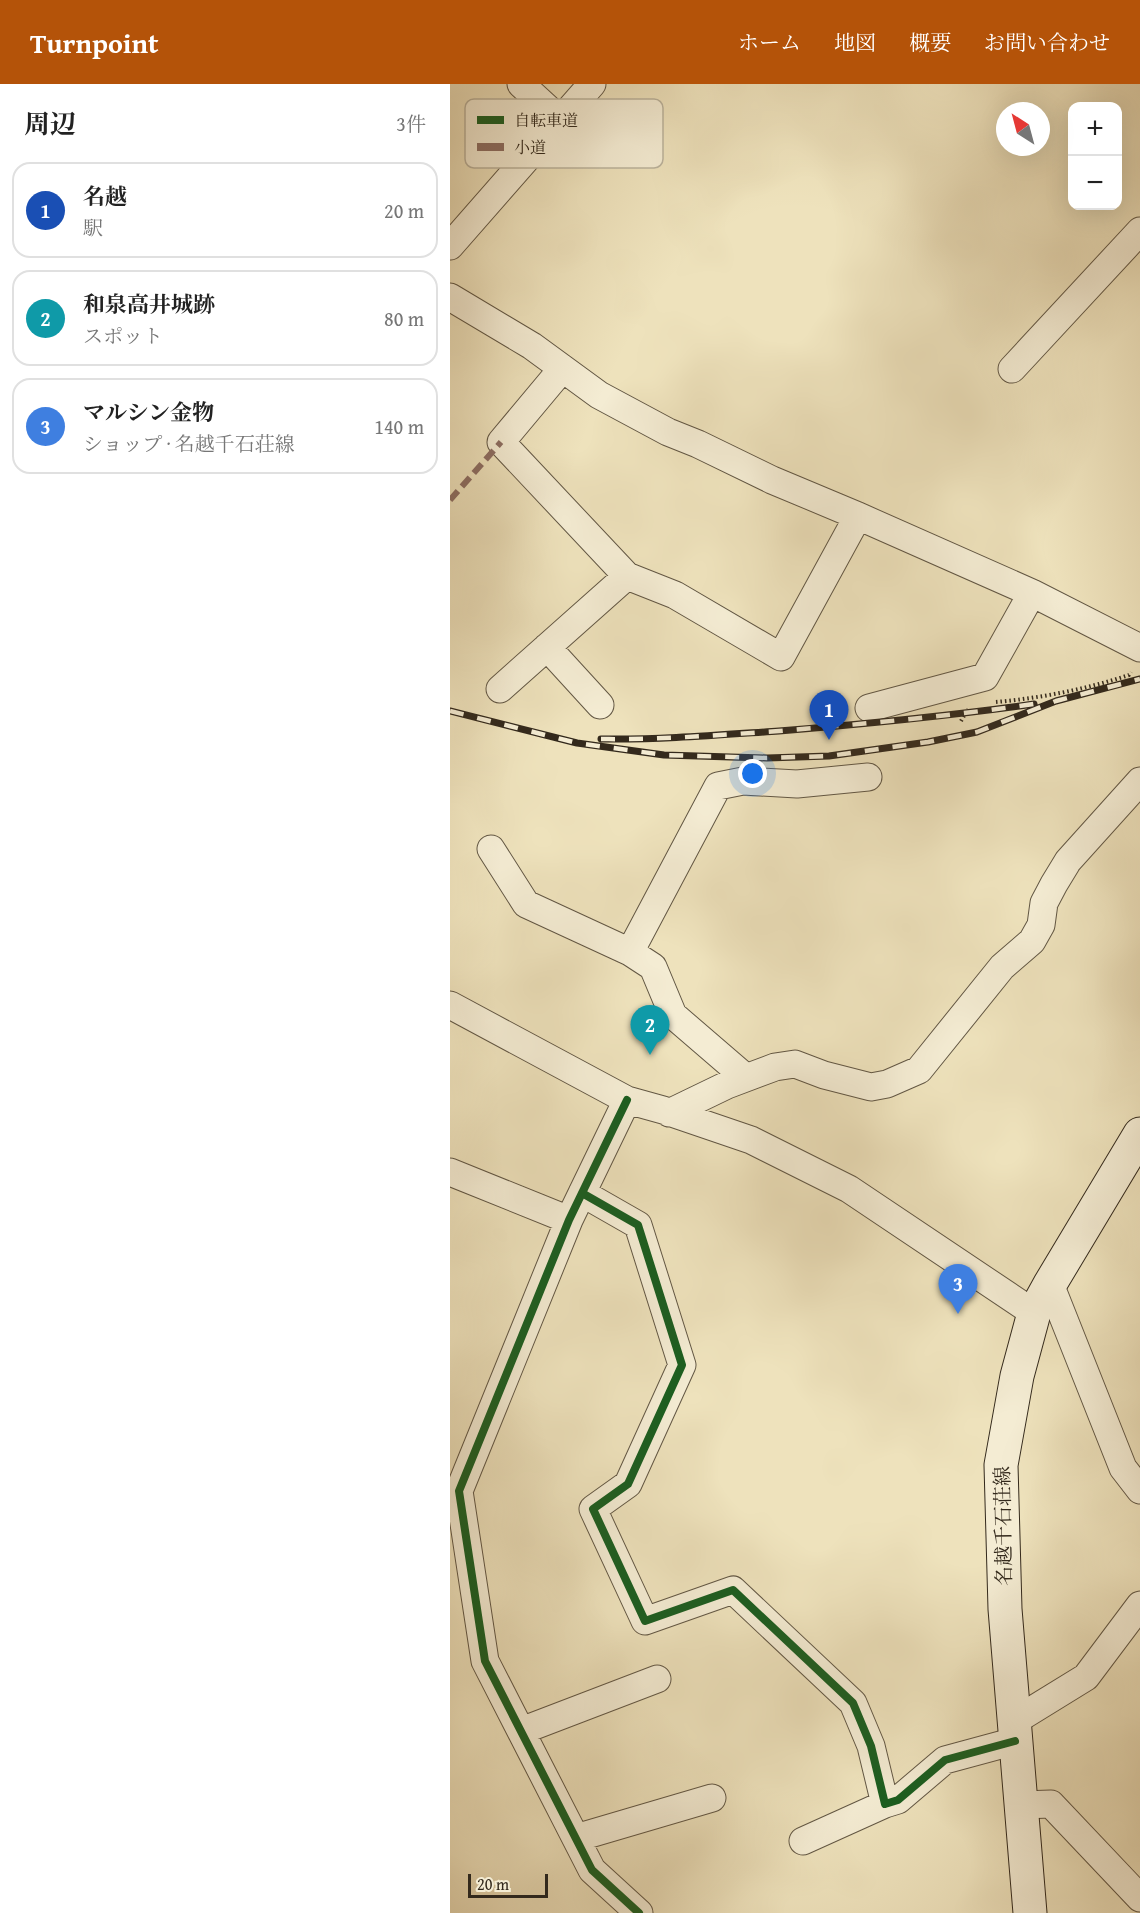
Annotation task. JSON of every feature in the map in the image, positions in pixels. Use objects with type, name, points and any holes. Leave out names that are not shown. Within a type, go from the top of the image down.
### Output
[{"type":"street","points":[[521,84],[537,99]]},
{"type":"street","points":[[578,99],[591,84]]},
{"type":"street","points":[[450,246],[518,168]]},
{"type":"street","points":[[1012,369],[1140,231]]},
{"type":"street","points":[[450,297],[532,345],[599,395],[668,432],[772,480],[1032,593],[1137,657]]},
{"type":"street","points":[[562,369],[501,442],[627,576],[675,595],[781,657],[858,516]]},
{"type":"street","points":[[500,689],[627,576]]},
{"type":"street","points":[[869,708],[985,677],[1032,593]]},
{"type":"street","points":[[547,647],[600,705]]},
{"type":"street","points":[[630,952],[718,786],[743,781],[797,784],[868,777]]},
{"type":"street","points":[[669,1113],[745,1077],[775,1067],[795,1064],[824,1075],[871,1087],[887,1084],[920,1070],[1002,967],[1032,941],[1041,925],[1044,903],[1068,861],[1140,781]]},
{"type":"street","points":[[491,849],[526,904],[630,952],[653,967],[673,1015],[745,1077]]},
{"type":"street","points":[[450,1005],[627,1100],[751,1140],[849,1189],[1034,1313]]},
{"type":"street","points":[[627,1100],[569,1220],[459,1491],[485,1661],[592,1870],[639,1913]]},
{"type":"street","name":"名越千石荘線","points":[[1030,1913],[1005,1610],[1001,1465],[1017,1376],[1034,1313],[1140,1134]]},
{"type":"street","points":[[450,1172],[569,1220]]},
{"type":"street","points":[[582,1193],[639,1225],[682,1365],[628,1484],[594,1509],[645,1621],[733,1590],[853,1703],[871,1746],[885,1804]]},
{"type":"street","points":[[1050,1284],[1123,1468],[1140,1490]]},
{"type":"street","points":[[803,1841],[898,1800],[945,1760],[1014,1731],[1086,1677],[1140,1605]]},
{"type":"street","points":[[521,1731],[657,1679]]},
{"type":"street","points":[[576,1838],[712,1798]]},
{"type":"street","points":[[1021,1805],[1052,1804],[1140,1898]]},
{"type":"path","points":[[993,702],[1026,699],[1105,683],[1129,675],[1137,657]]},
{"type":"path","points":[[962,721],[971,703]]},
{"type":"railway","points":[[450,711],[577,743],[664,755],[767,758],[829,756],[928,742],[977,732],[1056,701],[1140,679]]},
{"type":"railway","points":[[601,739],[667,738],[779,731],[1034,704]]},
{"type":"marked path","points":[[450,500],[501,442]]},
{"type":"cycle path","points":[[627,1100],[569,1220],[459,1491],[485,1661],[592,1870],[639,1913]]},
{"type":"cycle path","points":[[582,1193],[638,1225],[682,1365],[628,1484],[593,1509],[645,1621],[733,1590],[853,1703],[871,1746],[885,1804],[898,1800],[945,1760],[1015,1741]]},
{"type":"place","name":"名越","points":[[829,740]]},
{"type":"place","name":"和泉高井城跡","points":[[650,1055]]},
{"type":"place","name":"マルシン金物","points":[[958,1314]]}]
